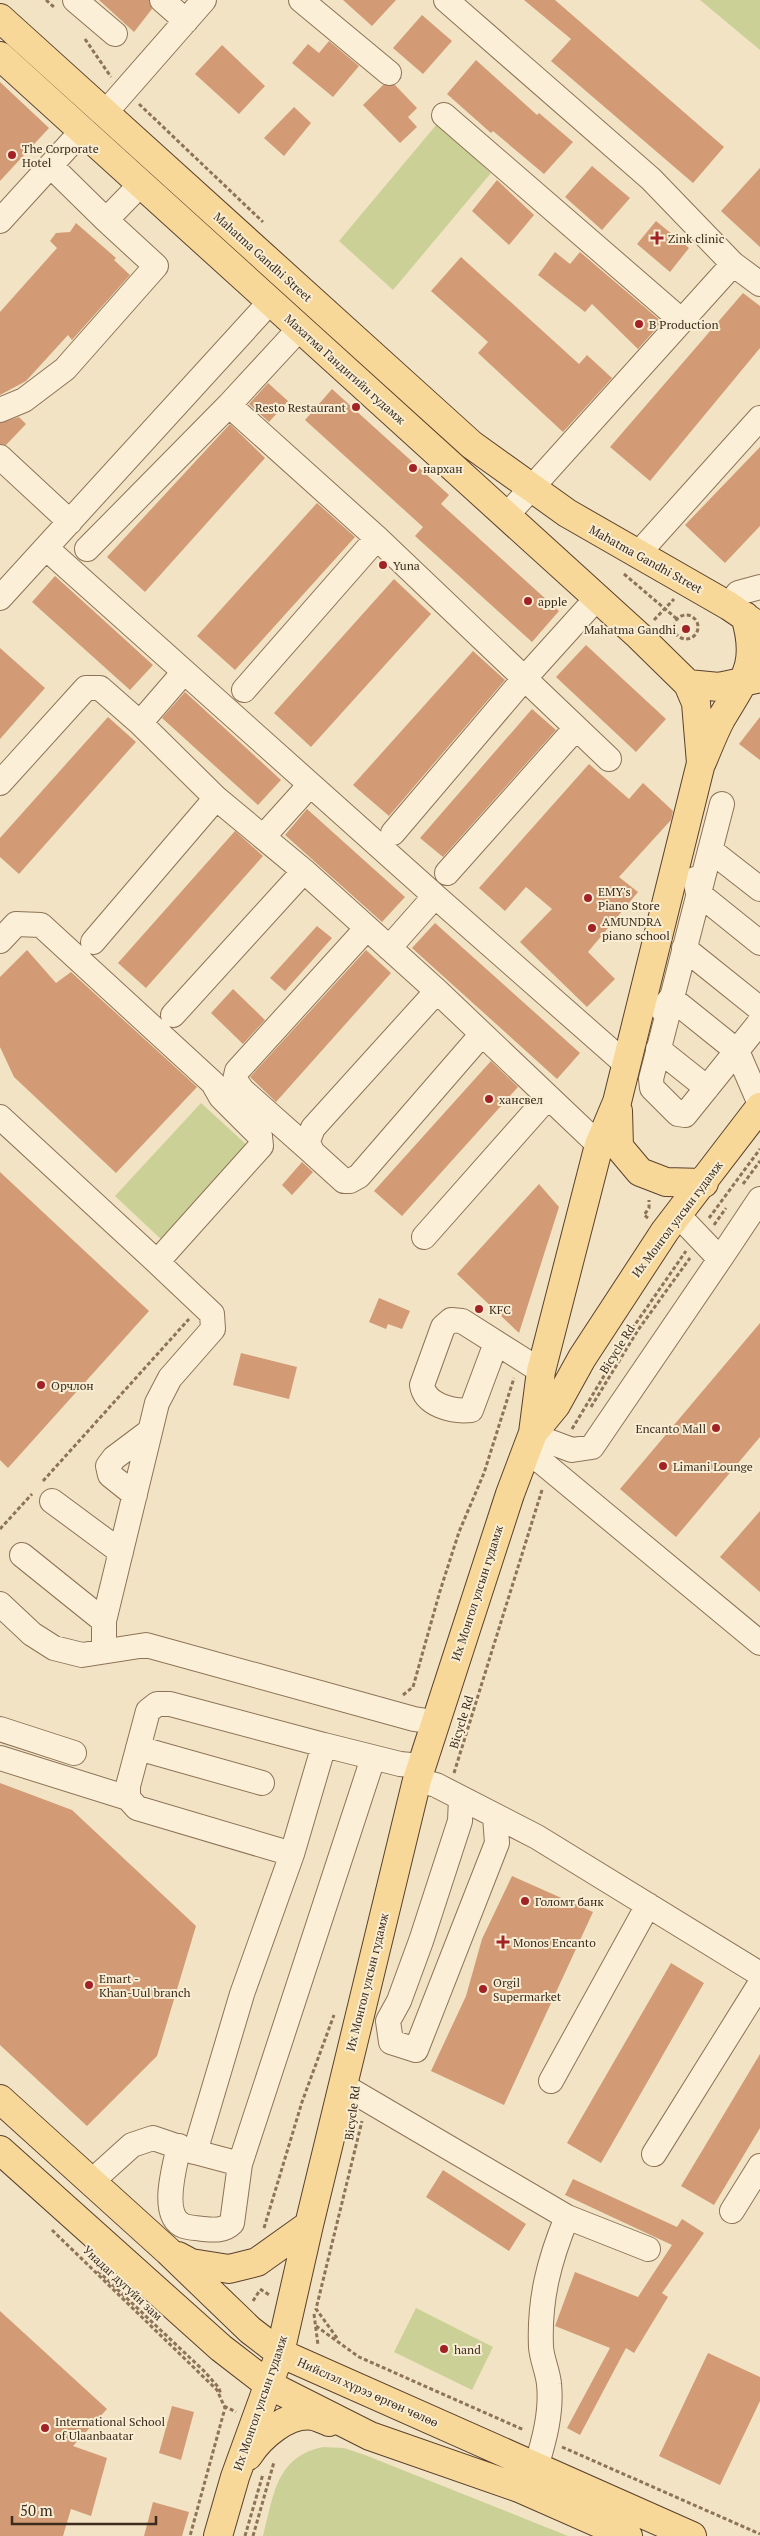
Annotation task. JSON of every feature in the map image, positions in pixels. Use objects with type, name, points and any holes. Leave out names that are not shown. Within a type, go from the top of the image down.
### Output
[{"type":"main road","name":"Mahatma Gandhi Street","points":[[0,18],[455,431],[567,513],[630,564],[688,583],[745,616]]},
{"type":"main road","name":"Махатма Гандигийн гудамж","points":[[0,56],[300,328],[331,359],[507,515],[639,636],[688,684]]},
{"type":"main road","points":[[37,90],[56,69]]},
{"type":"main road","points":[[704,1183],[666,1182],[640,1172],[619,1146],[618,1102],[701,763],[721,719],[754,680],[753,634],[745,616]]},
{"type":"main road","points":[[701,763],[696,703],[688,684],[719,687],[754,680]]},
{"type":"main road","name":"Их Монгол улсын гудамж","points":[[531,1440],[530,1364],[599,1145],[618,1102]]},
{"type":"main road","name":"Их Монгол улсын гудамж","points":[[218,2536],[234,2477],[280,2353],[342,2084],[419,1773],[434,1722],[510,1494],[531,1440],[556,1405],[582,1358],[636,1273],[760,1106]]},
{"type":"main road","name":"Нийслэл хүрээ өргөн чөлөө","points":[[0,2099],[168,2252],[250,2330],[280,2353],[692,2536]]},
{"type":"main road","points":[[0,2150],[221,2348],[269,2385],[370,2436]]},
{"type":"main road","points":[[168,2252],[191,2263],[230,2269],[257,2262],[309,2225]]},
{"type":"main road","points":[[234,2477],[261,2439],[288,2421],[312,2416],[519,2488],[628,2536]]},
{"type":"street","points":[[162,0],[186,21]]},
{"type":"street","points":[[105,113],[204,0]]},
{"type":"street","points":[[301,0],[389,72]]},
{"type":"street","points":[[446,0],[651,179],[733,264],[760,284]]},
{"type":"street","points":[[67,6],[114,34]]},
{"type":"street","points":[[444,115],[682,321]]},
{"type":"street","points":[[0,221],[82,131]]},
{"type":"street","points":[[0,410],[24,400],[65,369],[156,266],[50,166]]},
{"type":"street","points":[[106,220],[141,184]]},
{"type":"street","points":[[507,515],[733,264]]},
{"type":"street","points":[[0,598],[270,302]]},
{"type":"street","points":[[87,549],[229,405],[300,328]]},
{"type":"street","points":[[229,405],[377,538],[609,759]]},
{"type":"street","points":[[630,564],[760,418]]},
{"type":"street","points":[[0,457],[70,522]]},
{"type":"street","points":[[244,690],[377,538]]},
{"type":"street","points":[[46,548],[309,786],[435,896],[629,1054],[671,998]]},
{"type":"street","points":[[745,616],[738,593],[760,587]]},
{"type":"street","points":[[393,833],[597,598]]},
{"type":"street","points":[[140,723],[184,672]]},
{"type":"street","points":[[0,783],[86,688],[100,688],[140,723],[216,798],[304,871],[437,991],[599,1145]]},
{"type":"street","points":[[446,873],[576,728]]},
{"type":"street","points":[[263,837],[309,786]]},
{"type":"street","points":[[93,942],[216,798]]},
{"type":"street","points":[[722,804],[658,1049],[651,1078],[652,1088],[678,1114],[685,1115],[760,1022]]},
{"type":"street","points":[[685,829],[698,893],[760,943]]},
{"type":"street","points":[[710,850],[760,889]]},
{"type":"street","points":[[173,1015],[304,871]]},
{"type":"street","points":[[389,948],[435,896]]},
{"type":"street","points":[[0,941],[16,924],[41,925],[213,1083],[221,1097],[260,1136],[260,1146],[157,1262]]},
{"type":"street","points":[[368,928],[237,1071],[235,1080],[242,1090],[344,1180],[350,1181],[359,1176],[482,1034]]},
{"type":"street","points":[[684,948],[760,1009]]},
{"type":"street","points":[[312,1152],[308,1141],[313,1128],[437,991]]},
{"type":"street","points":[[671,998],[737,1051],[760,1106]]},
{"type":"street","points":[[658,1049],[707,1088]]},
{"type":"street","points":[[424,1237],[548,1097]]},
{"type":"street","points":[[0,1117],[212,1314],[214,1329],[170,1378],[157,1403],[104,1621],[104,1651]]},
{"type":"street","points":[[531,1440],[572,1450],[592,1447],[706,1248],[751,1192]]},
{"type":"street","points":[[678,1215],[706,1248]]},
{"type":"street","points":[[496,1343],[530,1364]]},
{"type":"street","points":[[134,1495],[110,1475],[108,1466],[114,1458],[150,1432]]},
{"type":"street","points":[[531,1440],[543,1463],[760,1643]]},
{"type":"street","points":[[41,1493],[121,1552]]},
{"type":"street","points":[[22,1555],[104,1621]]},
{"type":"street","points":[[0,1604],[32,1634],[54,1648],[82,1654],[146,1645],[414,1719],[434,1722]]},
{"type":"street","points":[[128,1798],[128,1786],[148,1711],[157,1704],[170,1704],[324,1744],[419,1773],[454,1795],[537,1837],[760,1974]]},
{"type":"street","points":[[0,1729],[74,1753]]},
{"type":"street","points":[[324,1744],[292,1854],[170,2200],[172,2216],[183,2226],[214,2230],[228,2227],[232,2222],[240,2164],[373,1758]]},
{"type":"street","points":[[138,1748],[262,1783]]},
{"type":"street","points":[[0,1758],[128,1798],[137,1808],[292,1854]]},
{"type":"street","points":[[454,1795],[460,1821],[399,2001],[388,2021],[391,2042],[416,2050],[497,1844],[495,1816]]},
{"type":"street","points":[[551,2081],[648,1905]]},
{"type":"street","points":[[654,2154],[760,1984]]},
{"type":"street","points":[[342,2084],[567,2217],[648,2249]]},
{"type":"street","points":[[91,2182],[132,2145],[153,2138],[240,2164]]},
{"type":"street","points":[[732,2211],[760,2166]]},
{"type":"street","points":[[536,2467],[548,2414],[549,2384],[541,2349],[545,2279],[553,2251],[567,2217]]},
{"type":"path","points":[[46,0],[67,6]]},
{"type":"path","points":[[81,32],[107,73],[268,227]]},
{"type":"path","points":[[630,564],[664,609],[677,619]]},
{"type":"path","points":[[639,636],[688,583]]},
{"type":"path","points":[[686,615],[694,619],[698,627],[694,636],[686,640],[677,636],[674,627],[677,619],[686,615]]},
{"type":"path","points":[[751,1192],[760,1161]]},
{"type":"path","name":"Bicycle Rd","points":[[574,1435],[638,1330],[706,1248],[731,1201]]},
{"type":"path","points":[[0,1529],[41,1493],[190,1319]]},
{"type":"path","points":[[398,1694],[403,1695],[413,1688],[440,1591],[459,1532],[530,1364]]},
{"type":"path","name":"Bicycle Rd","points":[[454,1795],[544,1484]]},
{"type":"path","points":[[266,2222],[302,2102],[336,2010]]},
{"type":"path","name":"Bicycle Rd","points":[[337,2338],[316,2309],[362,2128],[362,2119]]},
{"type":"path","points":[[47,2224],[217,2390],[225,2408],[190,2536]]},
{"type":"path","points":[[253,2536],[274,2462],[279,2455]]},
{"type":"path","points":[[245,2536],[264,2468]]},
{"type":"green space","points":[[700,0],[760,0],[760,50]]},
{"type":"green space","points":[[437,124],[491,173],[393,290],[339,241]]},
{"type":"green space","points":[[201,1103],[249,1147],[163,1241],[115,1196]]},
{"type":"green space","name":"hand","points":[[416,2308],[493,2347],[472,2390],[394,2352]]},
{"type":"green space","points":[[323,2447],[344,2448],[365,2455],[568,2536],[263,2536],[274,2493],[286,2469],[307,2452]]},
{"type":"building","points":[[99,0],[149,0],[152,9],[134,32]]},
{"type":"building","points":[[343,0],[396,0],[372,26]]},
{"type":"building","points":[[524,0],[555,0],[724,147],[693,183],[551,61],[571,39]]},
{"type":"building","points":[[422,15],[452,41],[423,74],[393,48]]},
{"type":"building","points":[[329,41],[359,66],[333,97],[292,63],[308,44],[319,53]]},
{"type":"building","points":[[222,45],[265,86],[239,114],[195,74]]},
{"type":"building","points":[[476,60],[537,115],[539,113],[573,142],[544,174],[493,131],[491,133],[447,94]]},
{"type":"building","name":"The Corporate Hotel","points":[[0,82],[49,128],[0,181]]},
{"type":"building","points":[[383,85],[395,85],[417,108],[408,117],[417,127],[400,143],[363,105]]},
{"type":"building","points":[[294,107],[311,123],[284,156],[264,138]]},
{"type":"building","points":[[592,166],[630,198],[602,230],[565,197]]},
{"type":"building","points":[[760,168],[760,247],[721,211]]},
{"type":"building","points":[[497,180],[534,215],[509,245],[472,211]]},
{"type":"building","points":[[656,221],[689,248],[670,272],[637,244]]},
{"type":"building","points":[[76,223],[116,258],[114,260],[130,275],[72,340],[68,335],[26,381],[0,395],[0,312],[57,248],[50,241],[56,233],[70,232]]},
{"type":"building","points":[[555,252],[570,264],[580,252],[662,322],[638,349],[592,304],[585,312],[538,275]]},
{"type":"building","points":[[461,257],[579,364],[587,355],[612,378],[563,432],[478,353],[488,342],[431,291]]},
{"type":"building","points":[[743,293],[760,306],[760,348],[650,481],[610,447]]},
{"type":"building","points":[[268,383],[288,401],[269,422],[249,404]]},
{"type":"building","points":[[332,389],[449,495],[441,504],[559,611],[532,642],[415,536],[423,527],[305,420]]},
{"type":"building","points":[[19,417],[26,424],[6,445],[0,444],[0,423]]},
{"type":"building","points":[[230,424],[265,458],[145,592],[107,557]]},
{"type":"building","points":[[760,447],[760,526],[725,563],[685,525]]},
{"type":"building","points":[[317,503],[355,537],[235,670],[197,636]]},
{"type":"building","points":[[55,576],[153,665],[130,690],[32,602]]},
{"type":"building","points":[[394,579],[431,614],[311,747],[274,713]]},
{"type":"building","points":[[586,645],[666,719],[636,752],[556,677]]},
{"type":"building","points":[[0,648],[45,688],[0,739]]},
{"type":"building","points":[[473,651],[505,680],[389,816],[353,785]]},
{"type":"building","points":[[185,692],[281,780],[258,805],[162,718]]},
{"type":"building","points":[[532,709],[556,730],[443,857],[420,838]]},
{"type":"building","points":[[108,717],[136,742],[19,874],[0,857],[0,838]]},
{"type":"building","points":[[760,717],[760,760],[739,744]]},
{"type":"building","points":[[589,764],[629,799],[643,783],[673,811],[671,820],[619,877],[638,892],[588,952],[615,979],[587,1007],[520,942],[552,909],[526,887],[505,911],[479,888]]},
{"type":"building","points":[[307,809],[405,897],[382,922],[285,835]]},
{"type":"building","points":[[235,831],[263,856],[146,988],[118,963]]},
{"type":"building","points":[[435,923],[580,1053],[557,1079],[412,948]]},
{"type":"building","points":[[317,926],[332,938],[285,991],[270,978]]},
{"type":"building","points":[[27,950],[56,983],[71,972],[197,1087],[116,1173],[14,1077],[0,1047],[0,977]]},
{"type":"building","points":[[366,950],[391,973],[276,1102],[250,1077]]},
{"type":"building","points":[[233,989],[265,1020],[243,1044],[211,1013]]},
{"type":"building","points":[[491,1061],[518,1087],[402,1216],[374,1191]]},
{"type":"building","points":[[302,1162],[313,1172],[292,1195],[282,1185]]},
{"type":"building","name":"Орчлон","points":[[0,1172],[149,1311],[8,1468],[0,1460]]},
{"type":"building","points":[[539,1184],[559,1207],[519,1333],[457,1274]]},
{"type":"building","points":[[379,1298],[410,1311],[402,1329],[388,1324],[386,1329],[369,1322]]},
{"type":"building","points":[[760,1323],[760,1437],[676,1537],[620,1489]]},
{"type":"building","points":[[241,1353],[297,1367],[289,1399],[233,1385]]},
{"type":"building","points":[[760,1511],[760,1592],[720,1557]]},
{"type":"building","name":"Emart - Khan-Uul branch","points":[[0,1783],[72,1810],[196,1926],[157,2056],[87,2126],[0,2045]]},
{"type":"building","points":[[512,1876],[593,1912],[504,2105],[431,2071],[466,1996],[482,1939]]},
{"type":"building","points":[[671,1963],[704,1983],[601,2163],[567,2143]]},
{"type":"building","points":[[760,2054],[760,2128],[714,2205],[681,2186]]},
{"type":"building","points":[[443,2170],[526,2224],[509,2251],[426,2197]]},
{"type":"building","points":[[573,2179],[677,2227],[682,2219],[704,2233],[662,2293],[668,2297],[634,2353],[626,2348],[580,2435],[567,2428],[610,2348],[555,2326],[575,2272],[638,2297],[672,2245],[565,2195]]},
{"type":"building","name":"International School of Ulaanbaatar","points":[[0,2311],[107,2409],[73,2446],[107,2458],[91,2516],[71,2509],[63,2536],[0,2536]]},
{"type":"building","points":[[708,2353],[760,2377],[760,2401],[720,2485],[659,2456]]},
{"type":"building","points":[[172,2406],[194,2412],[181,2460],[159,2453]]},
{"type":"building","points":[[153,2502],[189,2512],[182,2536],[144,2536]]},
{"type":"place","name":"The Corporate Hotel","points":[[12,155]]},
{"type":"place","name":"Zink clinic","points":[[657,238]]},
{"type":"place","name":"B Production","points":[[639,324]]},
{"type":"place","name":"Resto Restaurant","points":[[356,407]]},
{"type":"place","name":"нархан","points":[[413,468]]},
{"type":"place","name":"Yuna","points":[[383,565]]},
{"type":"place","name":"apple","points":[[528,601]]},
{"type":"place","name":"Mahatma Gandhi","points":[[686,629]]},
{"type":"place","name":"EMY's Piano Store","points":[[588,898]]},
{"type":"place","name":"AMUNDRA piano school","points":[[592,928]]},
{"type":"place","name":"хансвел","points":[[489,1099]]},
{"type":"place","name":"KFC","points":[[479,1309]]},
{"type":"place","name":"Орчлон","points":[[41,1385]]},
{"type":"place","name":"Encanto Mall","points":[[716,1428]]},
{"type":"place","name":"Limani Lounge","points":[[663,1466]]},
{"type":"place","name":"Голомт банк","points":[[525,1901]]},
{"type":"place","name":"Monos Encanto","points":[[503,1942]]},
{"type":"place","name":"Emart - Khan-Uul branch","points":[[89,1985]]},
{"type":"place","name":"Orgil Supermarket","points":[[483,1989]]},
{"type":"place","name":"hand","points":[[444,2349]]},
{"type":"place","name":"International School of Ulaanbaatar","points":[[45,2428]]}]
